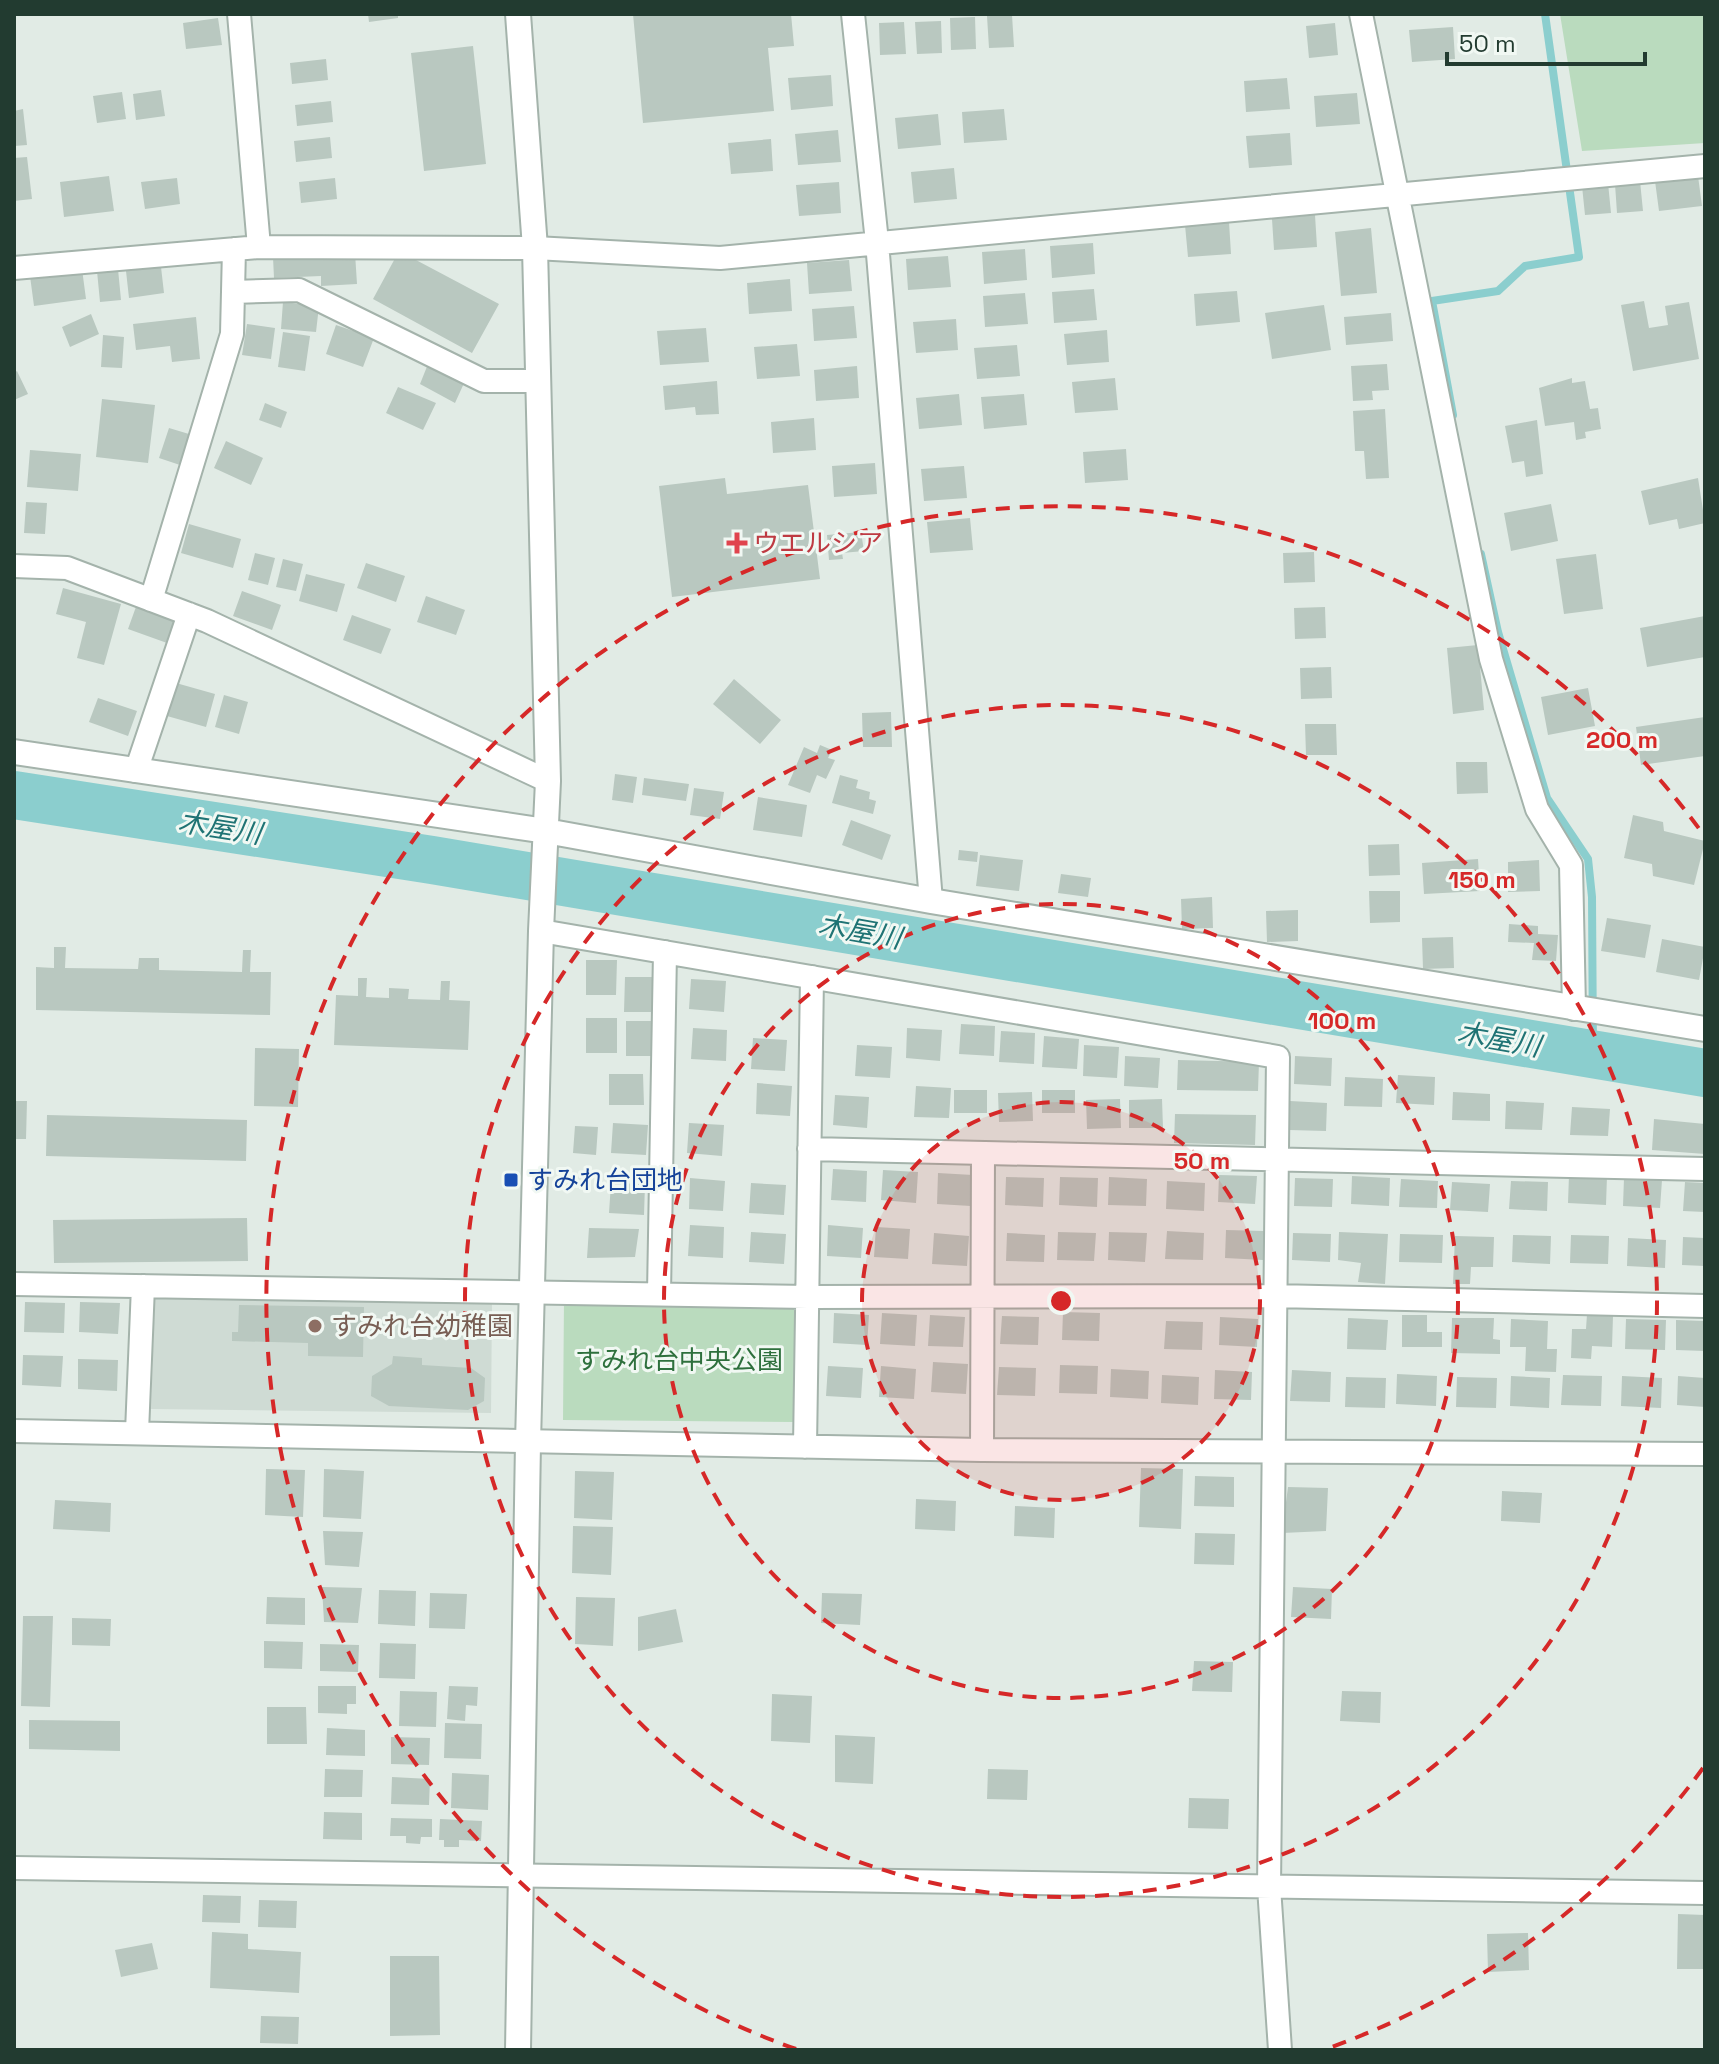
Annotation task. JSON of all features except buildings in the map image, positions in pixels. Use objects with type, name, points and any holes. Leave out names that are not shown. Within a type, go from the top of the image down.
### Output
[{"type":"street","points":[[239,14],[259,247]]},
{"type":"street","points":[[518,14],[535,248],[548,781],[541,926],[528,1443],[518,2050]]},
{"type":"street","points":[[853,14],[877,242],[931,901]]},
{"type":"street","points":[[1361,14],[1395,196],[1491,659],[1537,809],[1571,865],[1574,1009]]},
{"type":"street","points":[[14,268],[259,247],[535,248],[720,258],[1705,166]]},
{"type":"street","points":[[151,600],[232,334],[234,249]]},
{"type":"street","points":[[233,292],[299,290],[484,381],[538,381]]},
{"type":"street","points":[[14,566],[67,568],[189,614],[548,781]]},
{"type":"street","points":[[136,771],[189,614]]},
{"type":"street","points":[[14,752],[545,842],[931,901],[1705,1029]]},
{"type":"street","points":[[541,926],[665,952],[1278,1057],[1269,1887],[1280,2050]]},
{"type":"street","points":[[659,1293],[665,952]]},
{"type":"street","points":[[805,1447],[812,977]]},
{"type":"street","points":[[809,1149],[1705,1169]]},
{"type":"street","points":[[982,1450],[983,1153]]},
{"type":"street","points":[[14,1284],[808,1297],[1275,1296],[1705,1306]]},
{"type":"street","points":[[137,1432],[143,1286]]},
{"type":"street","points":[[14,1431],[982,1450],[1705,1454]]},
{"type":"street","points":[[14,1868],[1705,1893]]},
{"type":"shaded area","points":[[155,1294],[492,1303],[491,1413],[151,1409]]},
{"type":"green space","points":[[1560,14],[1703,14],[1705,143],[1582,151]]},
{"type":"green space","name":"すみれ台中央公園","points":[[564,1299],[794,1301],[794,1422],[563,1420]]},
{"type":"waterway","points":[[1453,415],[1432,301],[1498,291],[1525,266],[1579,257],[1545,14]]},
{"type":"waterway","points":[[1481,554],[1498,632],[1547,798],[1588,859],[1592,897],[1593,1055]]},
{"type":"waterway","name":"木屋川","points":[[14,795],[432,860],[1705,1073]]},
{"type":"place","name":"ウエルシア","points":[[737,543]]},
{"type":"place","name":"すみれ台団地","points":[[511,1180]]},
{"type":"place","name":"すみれ台幼稚園","points":[[315,1326]]}]
